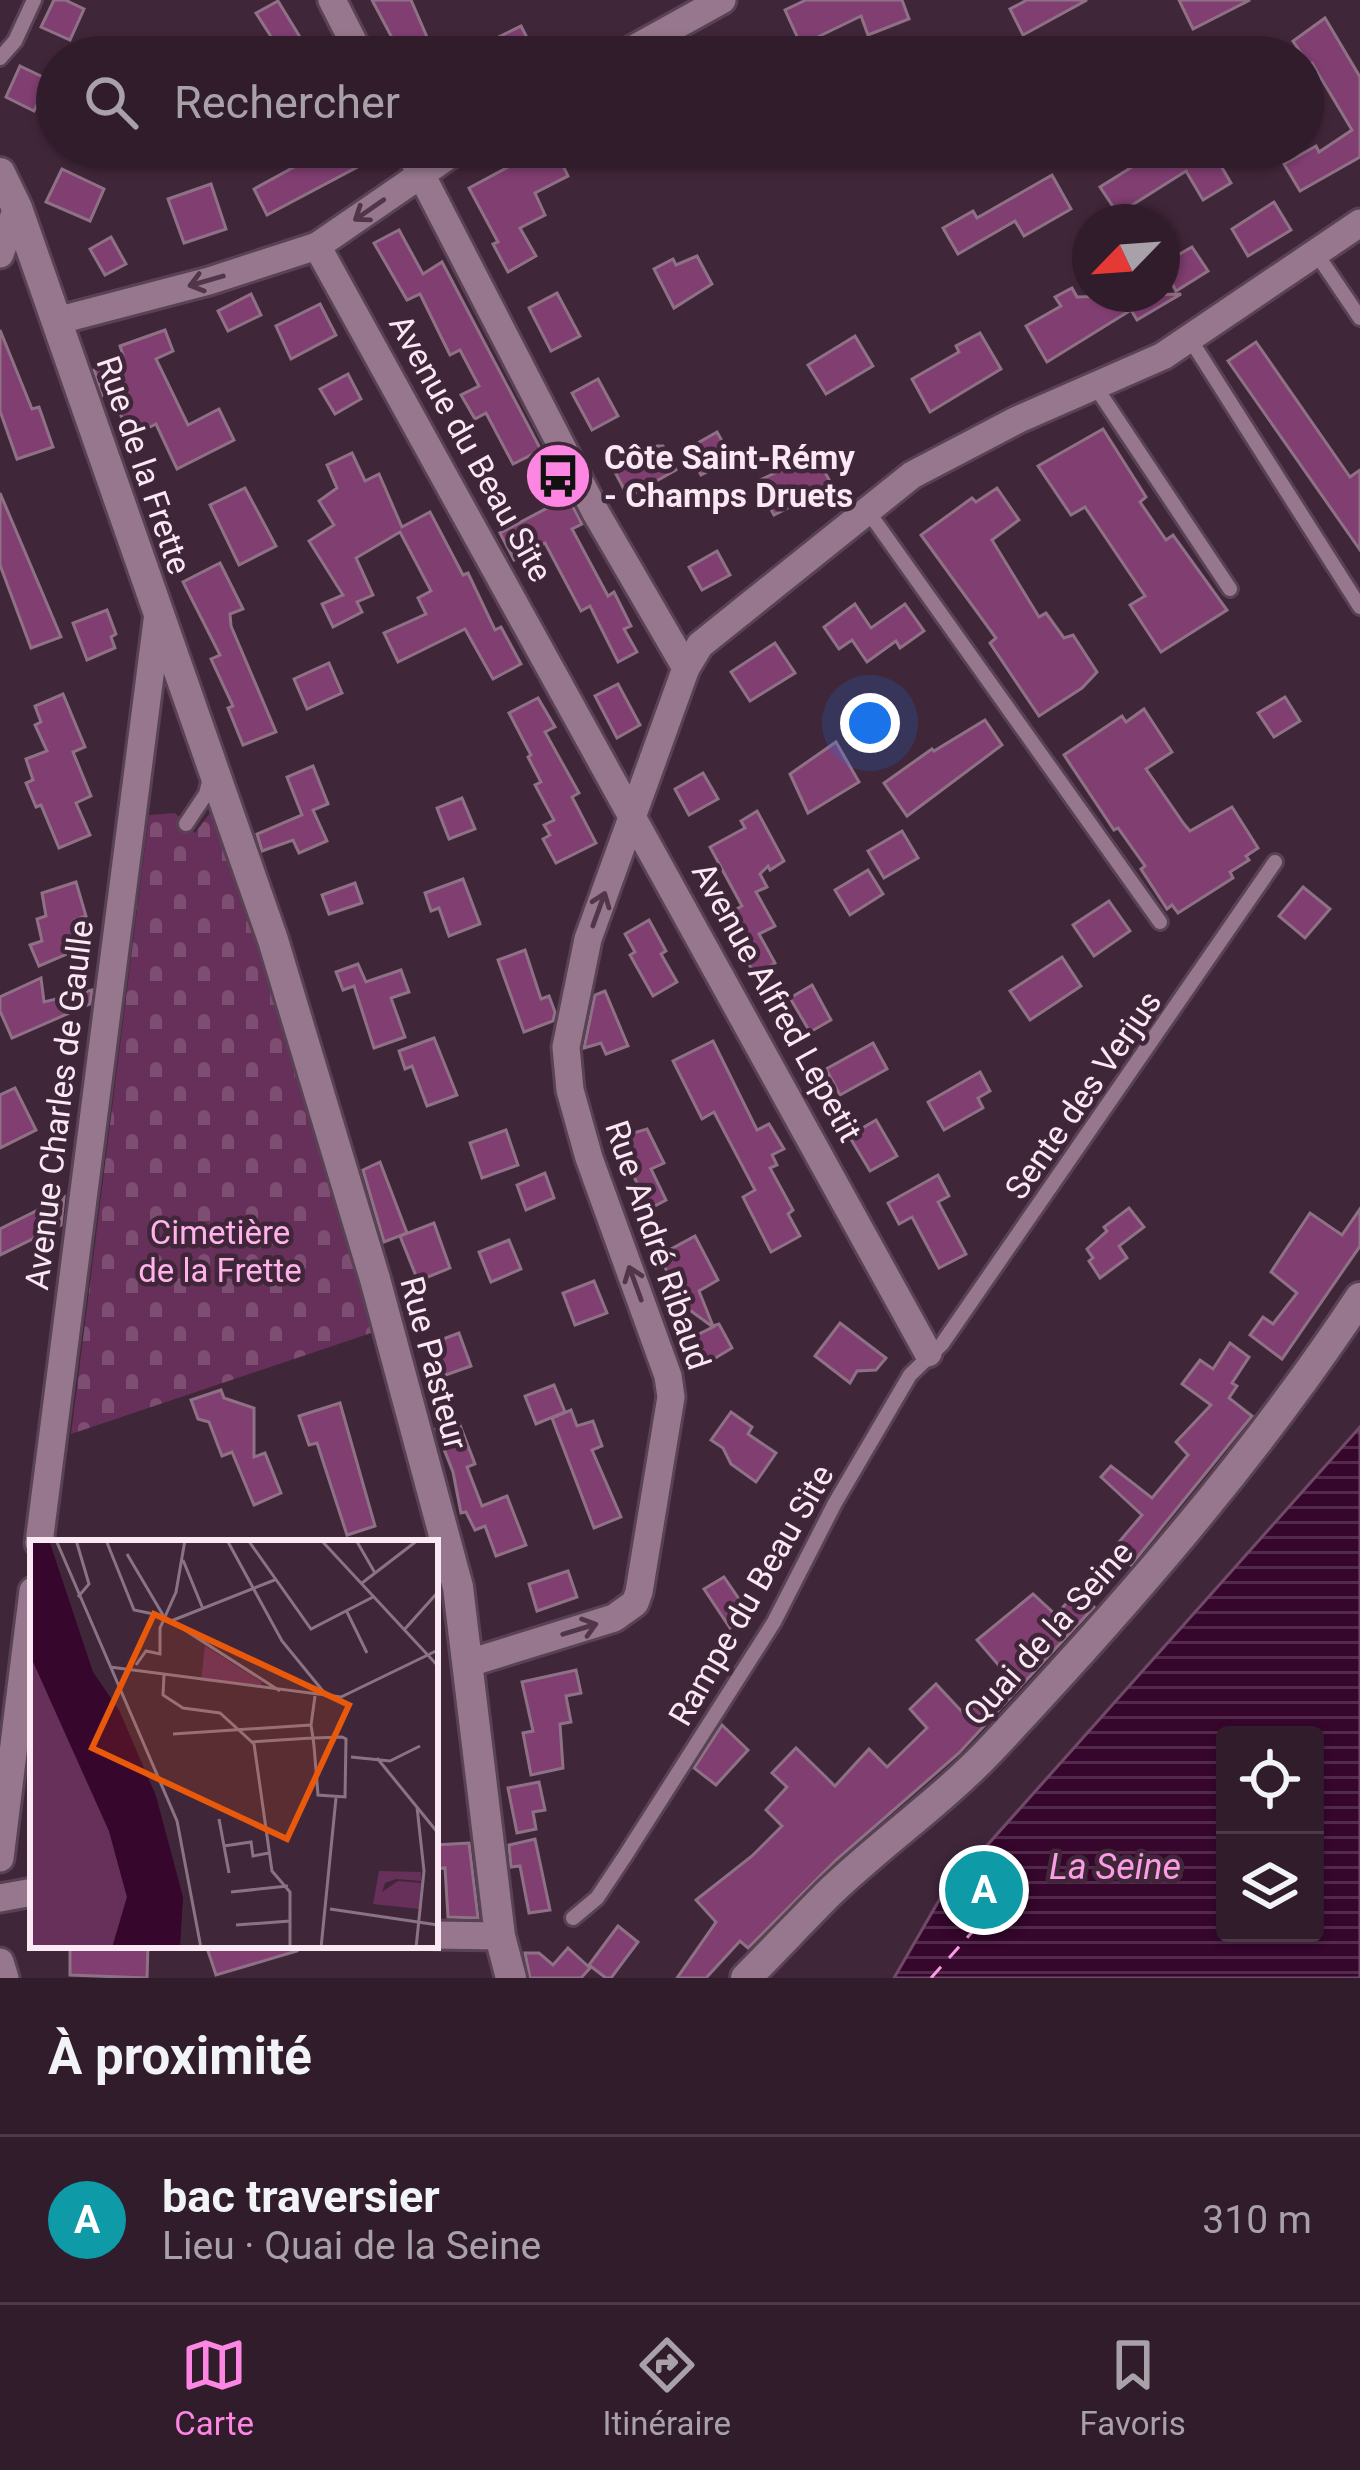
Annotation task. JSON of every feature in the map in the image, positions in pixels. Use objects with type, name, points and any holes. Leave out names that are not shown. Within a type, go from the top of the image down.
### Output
[{"type":"street","points":[[332,0],[350,36]]},
{"type":"street","points":[[657,36],[722,0]]},
{"type":"street","points":[[417,168],[596,513],[686,668]]},
{"type":"street","points":[[56,321],[209,281],[317,246],[429,168]]},
{"type":"street","name":"Rue de la Frette","points":[[0,173],[17,208],[216,775]]},
{"type":"street","points":[[0,254],[17,208]]},
{"type":"street","name":"Rue André Ribaud","points":[[469,1663],[614,1618],[627,1611],[639,1592],[671,1396],[668,1376],[589,1158],[570,1090],[566,1047],[588,939],[686,668],[700,645],[912,475],[1018,420],[1163,356],[1360,223]]},
{"type":"street","name":"Avenue du Beau Site","points":[[317,246],[561,686]]},
{"type":"street","name":"Avenue Charles de Gaulle","points":[[39,1540],[158,614]]},
{"type":"street","name":"Avenue Alfred Lepetit","points":[[561,686],[928,1353]]},
{"type":"street","name":"Rue Pasteur","points":[[216,775],[273,940],[374,1279],[458,1587],[500,1936],[512,1978]]},
{"type":"street","name":"Quai de la Seine","points":[[746,1978],[828,1894],[989,1750],[1066,1670],[1203,1513],[1306,1379],[1360,1298]]},
{"type":"street","points":[[0,1858],[30,1613]]},
{"type":"street","points":[[0,1898],[30,1893]]},
{"type":"street","points":[[438,1935],[500,1936]]},
{"type":"street","points":[[0,1962],[5,1978]]},
{"type":"lane","points":[[0,58],[15,40],[34,0]]},
{"type":"lane","points":[[1316,253],[1360,318]]},
{"type":"lane","points":[[1190,339],[1360,607]]},
{"type":"lane","points":[[1094,386],[1230,589]]},
{"type":"lane","points":[[867,509],[1160,922]]},
{"type":"lane","points":[[186,824],[216,775]]},
{"type":"lane","name":"Sente des Verjus","points":[[928,1353],[941,1344],[1275,862]]},
{"type":"lane","name":"Rampe du Beau Site","points":[[573,1918],[597,1898],[774,1622],[835,1503],[910,1375],[928,1353]]},
{"type":"green space","name":"Cimetière de la Frette","points":[[213,809],[252,915],[374,1332],[71,1434],[149,815],[175,813],[195,833]]},
{"type":"water","name":"La Seine","points":[[1360,1427],[1360,1978],[894,1978],[941,1897]]},
{"type":"building","points":[[54,0],[84,9],[72,36],[41,27]]},
{"type":"building","points":[[372,0],[411,0],[427,36],[391,36]]},
{"type":"building","points":[[806,0],[902,0],[909,19],[868,35],[861,16],[820,36],[797,36],[785,10]]},
{"type":"building","points":[[1027,0],[1087,0],[1023,35],[1010,9]]},
{"type":"building","points":[[1179,0],[1250,0],[1193,29]]},
{"type":"building","points":[[278,1],[299,36],[271,36],[256,13]]},
{"type":"building","points":[[1325,18],[1360,77],[1360,157],[1300,191],[1286,168],[1324,168],[1324,149],[1352,130],[1324,83],[1324,36],[1300,36]]},
{"type":"building","points":[[521,26],[526,36],[501,36]]},
{"type":"building","points":[[20,66],[36,74],[34,111],[6,97]]},
{"type":"building","points":[[292,168],[355,168],[267,215],[254,189]]},
{"type":"building","points":[[506,168],[564,168],[568,176],[535,193],[545,215],[520,228],[536,256],[508,272],[469,188]]},
{"type":"building","points":[[1130,168],[1222,168],[1231,183],[1203,200],[1186,171],[1134,204],[1111,204],[1100,187]]},
{"type":"building","points":[[62,169],[104,189],[90,221],[46,202]]},
{"type":"building","points":[[1052,175],[1071,209],[1024,236],[1015,221],[958,254],[943,228],[973,211],[977,218]]},
{"type":"building","points":[[211,184],[226,229],[184,243],[168,199]]},
{"type":"building","points":[[1274,202],[1291,230],[1248,256],[1232,229]]},
{"type":"building","points":[[399,230],[423,274],[442,262],[541,450],[513,464],[486,413],[475,419],[461,395],[479,386],[460,350],[450,355],[420,294],[407,300],[374,243]]},
{"type":"building","points":[[111,237],[126,264],[105,275],[90,249]]},
{"type":"building","points":[[1192,247],[1208,271],[1180,288],[1180,254]]},
{"type":"building","points":[[697,256],[712,284],[674,308],[654,269],[673,259],[676,265]]},
{"type":"building","points":[[1072,288],[1072,312],[1128,312],[1047,362],[1026,326],[1061,306],[1055,297]]},
{"type":"building","points":[[557,293],[580,336],[551,351],[529,308]]},
{"type":"building","points":[[251,294],[261,315],[228,331],[218,311]]},
{"type":"building","points":[[320,304],[336,335],[291,359],[276,326]]},
{"type":"building","points":[[0,330],[32,409],[39,407],[53,447],[17,459],[0,411]]},
{"type":"building","points":[[165,330],[173,351],[156,359],[188,425],[219,409],[234,440],[177,469],[156,424],[132,436],[108,392],[103,395],[94,370],[123,355],[120,346]]},
{"type":"building","points":[[980,333],[1001,369],[930,412],[912,379],[959,352],[956,346]]},
{"type":"building","points":[[855,336],[873,366],[826,394],[808,365]]},
{"type":"building","points":[[1256,342],[1350,477],[1360,470],[1360,550],[1228,361]]},
{"type":"building","points":[[348,374],[361,399],[335,414],[320,389]]},
{"type":"building","points":[[598,379],[618,416],[592,430],[572,393]]},
{"type":"building","points":[[1103,429],[1146,497],[1140,502],[1166,540],[1173,535],[1227,610],[1161,652],[1130,605],[1145,596],[1085,507],[1071,515],[1038,466]]},
{"type":"building","points":[[717,432],[732,459],[701,475],[687,449]]},
{"type":"building","points":[[663,446],[676,470],[628,497],[614,470]]},
{"type":"building","points":[[352,453],[365,481],[379,474],[402,527],[430,512],[463,575],[468,573],[495,630],[501,627],[521,664],[493,679],[465,629],[398,662],[384,633],[426,614],[418,598],[431,591],[400,532],[356,558],[373,595],[357,602],[362,612],[333,627],[322,604],[343,595],[309,541],[334,525],[319,501],[337,488],[327,465]]},
{"type":"building","points":[[815,454],[832,485],[774,515],[756,482]]},
{"type":"building","points":[[245,488],[276,546],[239,565],[210,505]]},
{"type":"building","points":[[997,488],[1019,520],[992,540],[1039,617],[1046,613],[1064,638],[1073,635],[1097,672],[1082,688],[1039,716],[990,643],[996,638],[921,535],[972,498],[976,502]]},
{"type":"building","points":[[0,493],[61,637],[31,648],[0,565]]},
{"type":"building","points":[[568,497],[582,524],[572,529],[608,596],[614,592],[631,626],[624,629],[637,652],[618,662],[590,606],[581,611],[545,543],[514,560],[500,533]]},
{"type":"building","points":[[717,551],[730,575],[702,590],[689,567]]},
{"type":"building","points":[[220,563],[243,609],[230,614],[231,626],[276,732],[243,745],[228,708],[233,706],[211,659],[220,655],[183,582]]},
{"type":"building","points":[[855,604],[871,628],[905,604],[924,631],[900,648],[896,641],[867,662],[852,640],[839,649],[824,627]]},
{"type":"building","points":[[107,610],[116,634],[111,637],[115,648],[87,660],[73,623]]},
{"type":"building","points":[[775,643],[795,673],[750,701],[731,672]]},
{"type":"building","points":[[329,663],[342,693],[307,709],[294,679]]},
{"type":"building","points":[[618,684],[640,725],[617,738],[595,696]]},
{"type":"building","points":[[63,694],[85,747],[73,752],[91,796],[76,803],[90,835],[59,848],[26,783],[33,780],[26,759],[47,751],[35,725],[41,722],[35,706]]},
{"type":"building","points":[[1285,697],[1300,721],[1274,737],[1258,713]]},
{"type":"building","points":[[538,698],[555,727],[545,732],[579,793],[572,797],[596,843],[556,863],[543,839],[550,835],[544,825],[554,820],[535,785],[541,782],[531,755],[509,713]]},
{"type":"building","points":[[1144,709],[1172,752],[1146,769],[1184,824],[1190,831],[1232,807],[1258,848],[1230,872],[1233,878],[1178,913],[1172,905],[1167,909],[1141,869],[1145,866],[1118,828],[1114,830],[1064,755],[1122,716],[1126,722]]},
{"type":"building","points":[[985,720],[1002,745],[907,816],[884,783]]},
{"type":"building","points":[[836,742],[859,782],[808,813],[790,774]]},
{"type":"building","points":[[313,766],[328,804],[313,810],[327,841],[299,853],[293,840],[262,851],[257,834],[302,815],[287,777]]},
{"type":"building","points":[[703,773],[718,799],[689,815],[675,789]]},
{"type":"building","points":[[462,798],[475,829],[449,839],[437,808]]},
{"type":"building","points":[[757,811],[784,861],[760,874],[767,887],[756,892],[775,926],[759,934],[775,963],[755,975],[722,917],[742,906],[710,847],[745,828],[741,821]]},
{"type":"building","points":[[902,831],[918,858],[884,878],[868,851]]},
{"type":"building","points":[[868,870],[883,894],[850,915],[835,890]]},
{"type":"building","points":[[463,879],[480,924],[449,936],[439,908],[431,911],[425,893]]},
{"type":"building","points":[[76,882],[86,916],[75,920],[79,940],[70,945],[72,952],[39,966],[30,945],[42,941],[37,919],[46,916],[42,893]]},
{"type":"building","points":[[355,883],[362,903],[329,914],[322,895]]},
{"type":"building","points":[[1303,887],[1330,909],[1305,938],[1279,916]]},
{"type":"building","points":[[1109,901],[1130,931],[1094,956],[1073,925]]},
{"type":"building","points":[[649,920],[677,982],[653,996],[630,955],[635,952],[625,934]]},
{"type":"building","points":[[525,950],[541,999],[549,996],[555,1012],[553,1021],[524,1032],[498,960]]},
{"type":"building","points":[[1062,957],[1081,986],[1030,1020],[1010,991]]},
{"type":"building","points":[[358,964],[366,982],[401,970],[409,992],[391,998],[405,1037],[374,1048],[354,986],[343,990],[336,972]]},
{"type":"building","points":[[41,978],[44,1002],[92,990],[90,1004],[12,1038],[0,1011],[0,997]]},
{"type":"building","points":[[812,985],[831,1020],[810,1032],[790,998]]},
{"type":"building","points":[[605,991],[628,1046],[606,1054],[601,1043],[584,1048],[595,995]]},
{"type":"building","points":[[434,1038],[457,1095],[427,1106],[412,1066],[405,1069],[399,1051]]},
{"type":"building","points":[[713,1041],[757,1130],[769,1124],[784,1149],[772,1155],[777,1165],[770,1168],[793,1210],[788,1214],[800,1236],[771,1252],[743,1197],[755,1190],[714,1112],[702,1119],[673,1061]]},
{"type":"building","points":[[873,1043],[887,1069],[840,1095],[826,1069]]},
{"type":"building","points":[[980,1072],[990,1091],[978,1098],[983,1108],[944,1130],[928,1102]]},
{"type":"building","points":[[15,1088],[36,1130],[0,1148],[0,1095]]},
{"type":"building","points":[[876,1120],[897,1156],[870,1171],[849,1136]]},
{"type":"building","points":[[647,1129],[664,1163],[651,1169],[666,1200],[649,1209],[616,1138]]},
{"type":"building","points":[[506,1130],[518,1165],[482,1178],[470,1143]]},
{"type":"building","points":[[380,1162],[407,1233],[384,1242],[363,1170]]},
{"type":"building","points":[[545,1173],[554,1198],[526,1210],[517,1185]]},
{"type":"building","points":[[938,1175],[949,1196],[938,1202],[966,1254],[939,1268],[912,1217],[899,1224],[888,1203]]},
{"type":"building","points":[[64,1197],[61,1225],[0,1255],[0,1229]]},
{"type":"building","points":[[1129,1208],[1144,1227],[1119,1246],[1127,1258],[1100,1278],[1087,1249],[1107,1231],[1104,1227]]},
{"type":"building","points":[[1360,1209],[1360,1246],[1282,1359],[1250,1335],[1263,1317],[1273,1324],[1297,1293],[1271,1272],[1310,1213],[1342,1235]]},
{"type":"building","points":[[434,1223],[450,1268],[418,1281],[400,1236]]},
{"type":"building","points":[[695,1236],[718,1280],[699,1291],[713,1326],[719,1324],[732,1348],[702,1366],[687,1340],[713,1327],[680,1303],[660,1255]]},
{"type":"building","points":[[509,1240],[521,1269],[491,1282],[479,1252]]},
{"type":"building","points":[[594,1281],[607,1313],[575,1325],[563,1293]]},
{"type":"building","points":[[840,1323],[886,1358],[876,1370],[857,1371],[850,1383],[815,1356]]},
{"type":"building","points":[[459,1333],[471,1366],[443,1376],[429,1361],[433,1355],[430,1344]]},
{"type":"building","points":[[1230,1343],[1249,1357],[1232,1383],[1237,1386],[1229,1398],[1252,1416],[1131,1565],[1113,1549],[1142,1515],[1101,1477],[1111,1466],[1152,1498],[1188,1455],[1176,1442],[1211,1405],[1182,1384],[1200,1360],[1213,1369]]},
{"type":"building","points":[[554,1385],[565,1412],[536,1424],[525,1396]]},
{"type":"building","points":[[221,1390],[224,1398],[254,1408],[254,1457],[265,1453],[281,1493],[254,1505],[232,1452],[222,1456],[209,1422],[198,1419],[191,1400]]},
{"type":"building","points":[[340,1403],[375,1526],[347,1535],[317,1443],[309,1445],[299,1416]]},
{"type":"building","points":[[571,1410],[577,1426],[593,1421],[602,1446],[592,1450],[621,1517],[594,1528],[552,1418]]},
{"type":"building","points":[[731,1412],[752,1427],[748,1434],[776,1453],[756,1482],[731,1464],[723,1448],[711,1440]]},
{"type":"building","points":[[458,1420],[475,1464],[467,1467],[482,1506],[507,1496],[526,1545],[496,1556],[485,1526],[475,1530],[466,1512],[461,1513],[453,1472],[436,1429]]},
{"type":"building","points":[[568,1571],[577,1597],[537,1611],[529,1584]]},
{"type":"building","points":[[724,1577],[750,1615],[730,1628],[704,1589]]},
{"type":"building","points":[[1078,1590],[1094,1607],[959,1753],[836,1860],[748,1948],[740,1941],[706,1978],[677,1978],[716,1922],[696,1900],[782,1826],[766,1810],[787,1787],[772,1773],[796,1748],[835,1786],[869,1749],[887,1767],[927,1728],[910,1709],[936,1684],[965,1715],[1008,1676],[977,1640],[1033,1594],[1056,1615]]},
{"type":"building","points":[[576,1670],[581,1693],[566,1696],[571,1722],[560,1724],[563,1768],[531,1775],[523,1733],[533,1731],[522,1682]]},
{"type":"building","points":[[722,1725],[748,1750],[716,1785],[694,1768]]},
{"type":"building","points":[[539,1782],[545,1810],[533,1812],[536,1829],[517,1833],[508,1788]]},
{"type":"building","points":[[535,1839],[550,1910],[529,1913],[520,1866],[511,1867],[509,1845]]},
{"type":"building","points":[[469,1843],[478,1918],[448,1917],[445,1868],[438,1869],[438,1845]]},
{"type":"building","points":[[618,1926],[638,1942],[611,1978],[606,1978],[589,1965]]},
{"type":"building","points":[[70,1948],[148,1948],[147,1978],[70,1975]]},
{"type":"building","points":[[207,1948],[296,1948],[297,1951],[216,1975]]},
{"type":"building","points":[[568,1948],[590,1968],[581,1978],[530,1978],[525,1953],[539,1953],[553,1965]]},
{"type":"ferry route","points":[[931,1978],[991,1911]]},
{"type":"place","name":"Côte Saint-Rémy - Champs Druets","points":[[558,476]]},
{"type":"place","name":"bac traversier","points":[[984,1890]]}]
